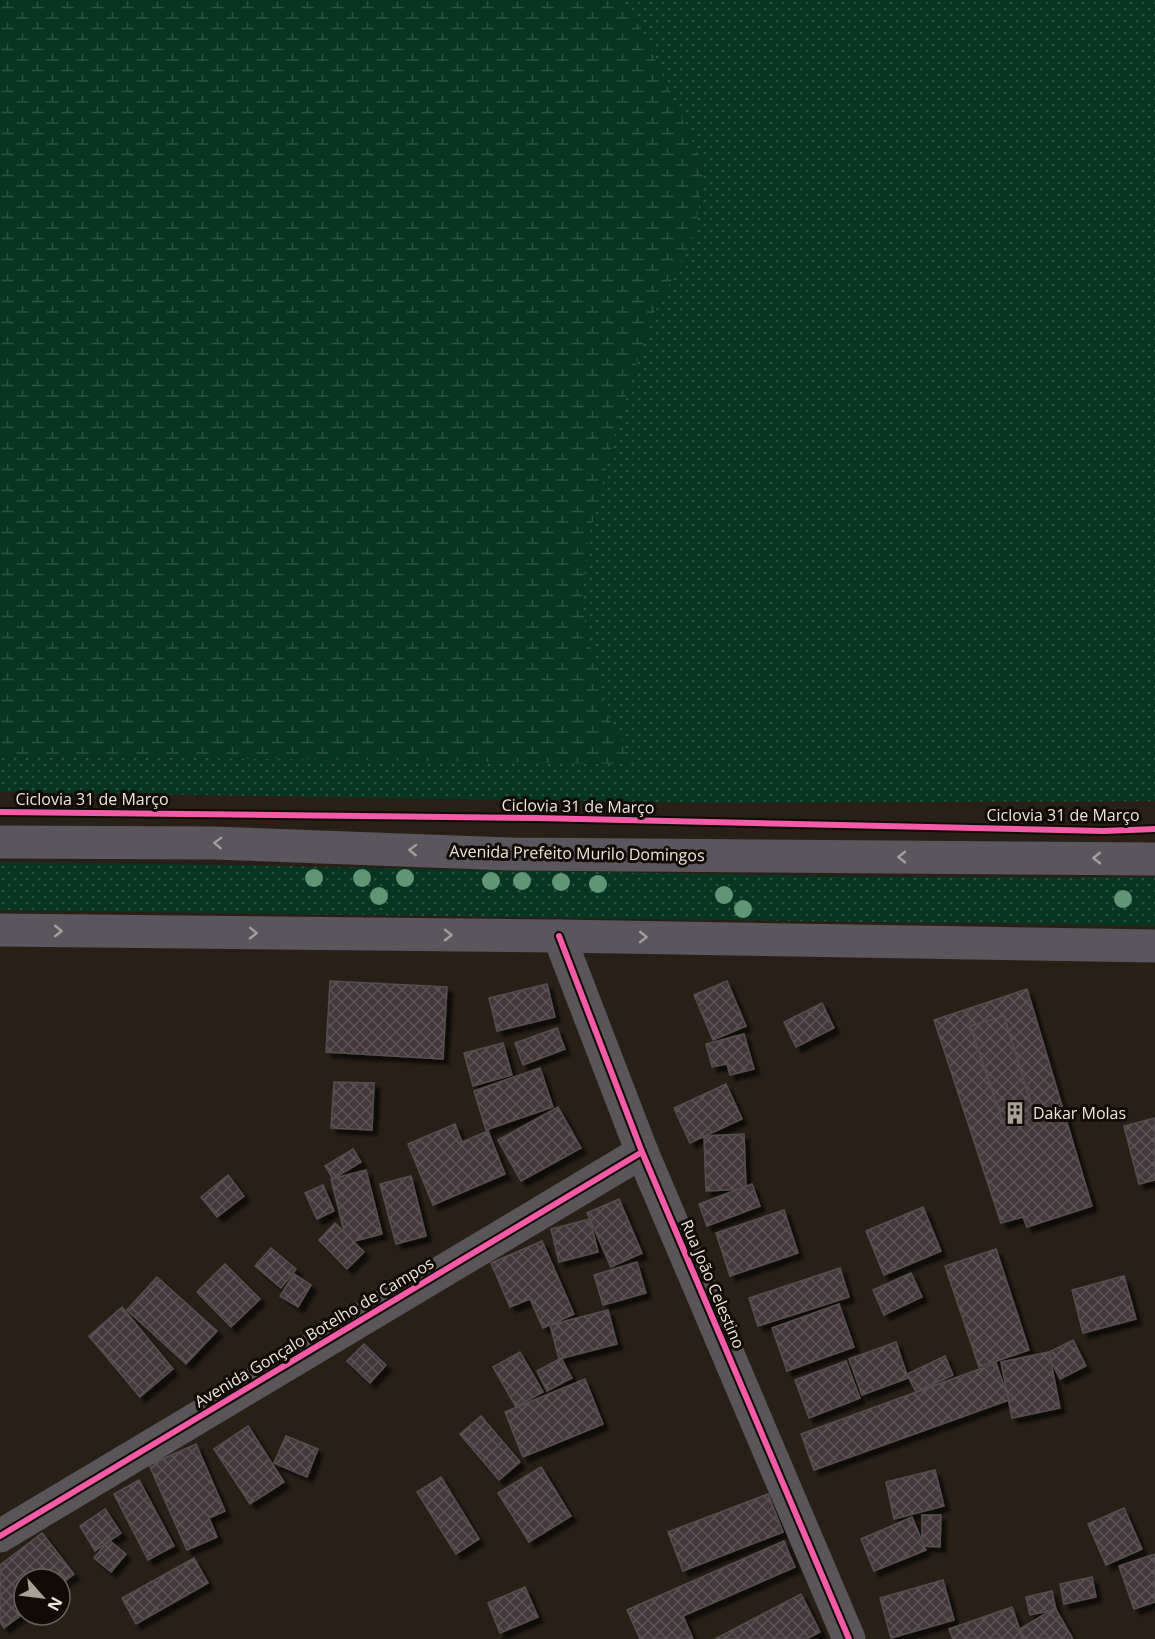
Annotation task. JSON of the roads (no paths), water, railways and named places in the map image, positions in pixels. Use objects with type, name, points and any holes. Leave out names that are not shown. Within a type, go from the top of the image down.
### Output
[{"type":"main road","name":"Avenida Prefeito Murilo Domingos","points":[[0,842],[213,843],[512,854],[1155,859]]},
{"type":"main road","points":[[0,930],[1155,946]]},
{"type":"street","name":"Rua João Celestino","points":[[559,936],[642,1152],[849,1639]]},
{"type":"street","name":"Avenida Gonçalo Botelho de Campos","points":[[0,1536],[642,1152]]},
{"type":"place","name":"Dakar Molas","points":[[1015,1113]]}]
